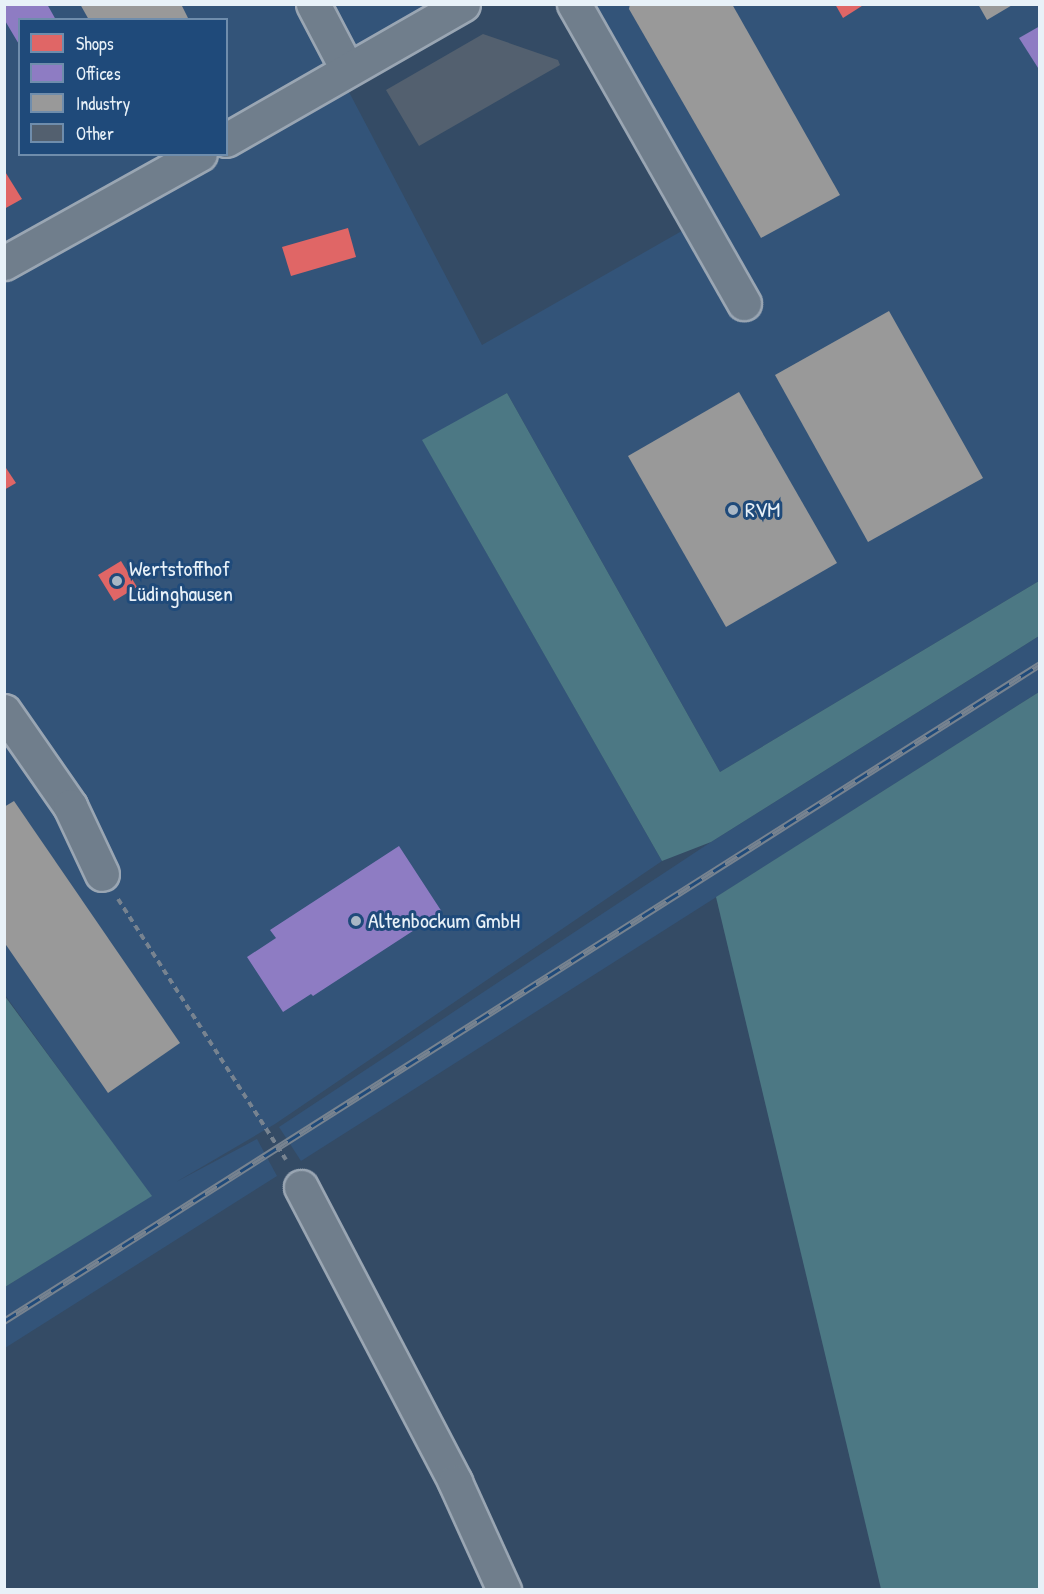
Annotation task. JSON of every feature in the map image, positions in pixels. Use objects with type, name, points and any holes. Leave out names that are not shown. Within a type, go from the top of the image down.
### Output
[{"type":"street","points":[[313,4],[347,69]]},
{"type":"street","points":[[228,139],[463,4]]},
{"type":"street","points":[[574,4],[744,303]]},
{"type":"street","points":[[4,263],[196,156]]},
{"type":"street","points":[[4,711],[69,806],[102,874]]},
{"type":"street","points":[[301,1187],[455,1482],[504,1590]]},
{"type":"path","points":[[102,874],[270,1134]]},
{"type":"shaded area","points":[[5,5],[300,5],[349,92],[482,345],[694,224],[567,5],[1039,5],[1039,581],[720,772],[507,393],[423,441],[662,861],[275,1124],[176,1182],[257,1139],[277,1176],[5,1348],[5,1287],[151,1196],[5,995]]},
{"type":"shaded area","points":[[329,5],[475,5],[364,67]]},
{"type":"shaded area","points":[[1039,636],[1039,692],[301,1161],[279,1127],[711,842]]},
{"type":"green space","points":[[507,393],[720,772],[1039,581],[1039,636],[711,842],[662,861],[422,440]]},
{"type":"green space","points":[[1039,692],[1039,1589],[881,1589],[716,897]]},
{"type":"green space","points":[[4,995],[152,1196],[5,1287],[4,1287]]},
{"type":"building: Shops","points":[[835,4],[865,4],[843,18]]},
{"type":"building: Shops","points":[[4,170],[22,199],[4,209]]},
{"type":"building: Shops","points":[[348,228],[356,257],[291,276],[282,247]]},
{"type":"building: Shops","points":[[4,465],[16,483],[4,490]]},
{"type":"building: Shops","name":"Wertstoffhof Lüdinghausen","points":[[121,561],[137,587],[114,601],[98,575]]},
{"type":"building: Offices","points":[[4,4],[47,4],[55,18],[18,18],[18,43],[4,19]]},
{"type":"building: Offices","points":[[1040,26],[1040,71],[1019,38]]},
{"type":"building: Offices","name":"Altenbockum GmbH","points":[[399,846],[442,912],[313,996],[311,994],[283,1012],[247,957],[276,938],[270,930]]},
{"type":"building: Industry","points":[[80,4],[181,4],[188,18],[88,18]]},
{"type":"building: Industry","points":[[630,4],[732,4],[840,195],[761,238],[629,9]]},
{"type":"building: Industry","points":[[978,4],[1014,4],[987,20]]},
{"type":"building: Industry","points":[[889,311],[983,478],[868,542],[775,375]]},
{"type":"building: Industry","name":"RVM","points":[[739,392],[837,563],[726,627],[628,456]]},
{"type":"building: Industry","points":[[14,801],[180,1043],[108,1093],[4,942],[4,807]]},
{"type":"building: Other","points":[[483,34],[558,60],[560,65],[419,146],[386,90]]},
{"type":"railway","points":[[4,1321],[1040,664]]},
{"type":"place","name":"RVM","points":[[733,510]]},
{"type":"place","name":"Wertstoffhof Lüdinghausen","points":[[117,581]]},
{"type":"place","name":"Altenbockum GmbH","points":[[356,921]]}]
